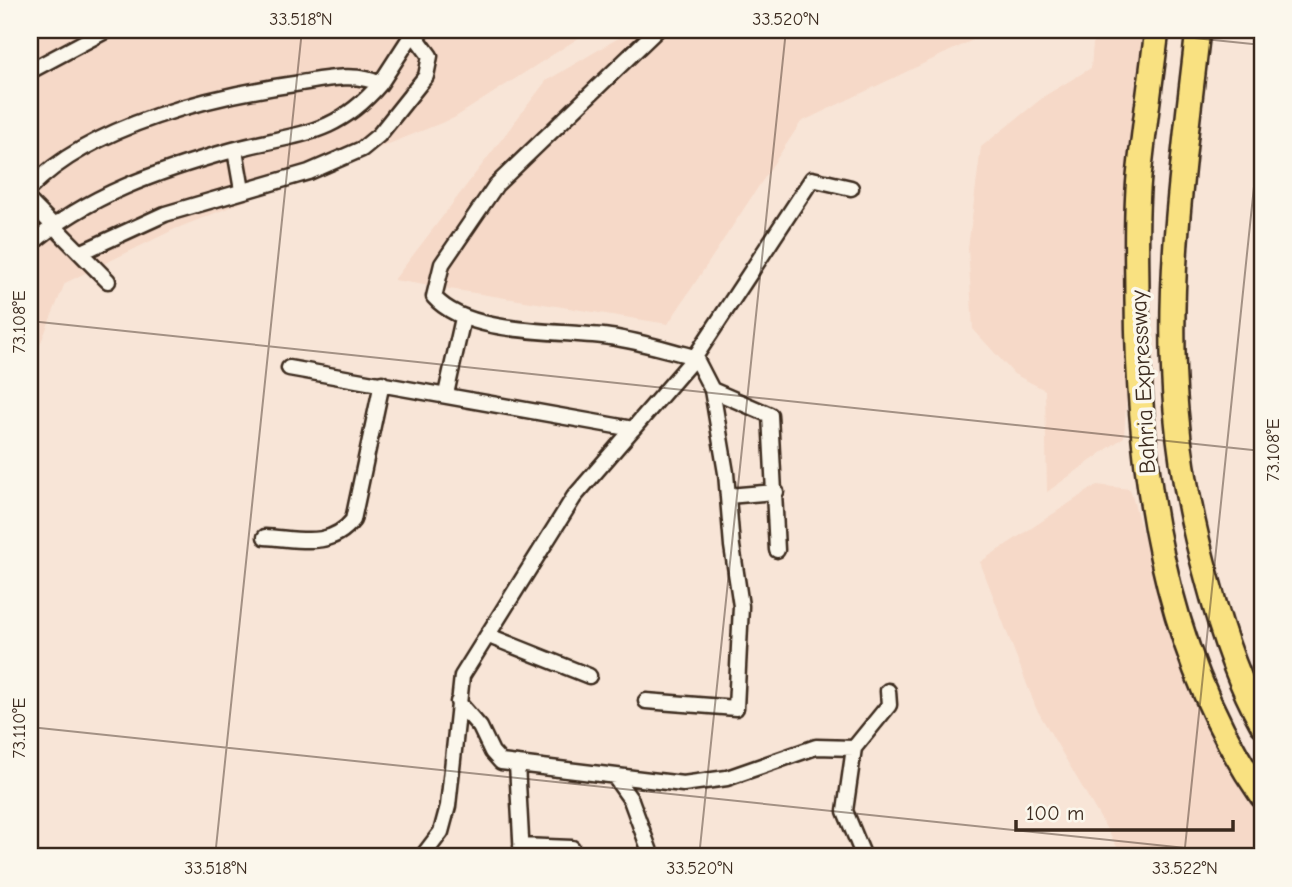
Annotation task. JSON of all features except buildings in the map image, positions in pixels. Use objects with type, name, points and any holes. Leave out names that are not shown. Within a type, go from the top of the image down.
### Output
[{"type":"main road","name":"Bahria Expressway","points":[[1157,30],[1139,178],[1136,227],[1137,362],[1149,486],[1164,564],[1181,628],[1201,680],[1237,756],[1262,796]]},
{"type":"main road","name":"Bahria Expressway","points":[[1198,30],[1177,230],[1175,407],[1191,521],[1209,587],[1232,659],[1262,724]]},
{"type":"street","points":[[30,71],[107,30]]},
{"type":"street","points":[[646,701],[736,708],[741,606],[712,390],[695,357],[612,337],[508,326],[463,318],[445,310],[434,297],[442,264],[496,185],[657,30]]},
{"type":"street","points":[[30,245],[54,225],[130,185],[235,150],[318,131],[339,121],[356,109],[380,84],[414,31],[428,50],[429,69],[379,135],[362,149],[327,166],[195,203],[134,225],[82,252]]},
{"type":"street","points":[[30,188],[60,162],[178,108],[219,96],[318,80],[368,77],[380,84]]},
{"type":"street","points":[[235,150],[243,190]]},
{"type":"street","points":[[422,857],[441,832],[448,806],[462,676],[531,561],[574,497],[695,357],[812,179],[851,188]]},
{"type":"street","points":[[30,202],[108,281]]},
{"type":"street","points":[[446,394],[463,318]]},
{"type":"street","points":[[289,368],[633,429]]},
{"type":"street","points":[[265,537],[326,539],[341,535],[353,520],[382,383]]},
{"type":"street","points":[[712,390],[770,415],[777,550]]},
{"type":"street","points":[[728,496],[776,492]]},
{"type":"street","points":[[489,635],[589,676]]},
{"type":"street","points":[[864,857],[845,811],[854,748],[889,705],[888,691]]},
{"type":"street","points":[[458,702],[480,727],[492,752],[501,762],[614,776],[694,782],[727,778],[816,747],[854,748]]},
{"type":"street","points":[[517,764],[521,852],[572,848]]},
{"type":"street","points":[[614,776],[631,800],[652,857]]},
{"type":"shaded area","points":[[30,30],[591,30],[454,118],[175,229],[65,283],[30,369]]},
{"type":"shaded area","points":[[632,30],[994,30],[801,122],[668,324],[394,280],[546,81]]},
{"type":"shaded area","points":[[1094,30],[1151,30],[1124,437],[1047,492],[1045,390],[1014,374],[973,329],[968,248],[981,147],[1046,95],[1091,68]]},
{"type":"shaded area","points":[[1097,485],[1130,489],[1171,632],[1262,811],[1262,857],[1123,857],[1036,708],[980,562]]}]
